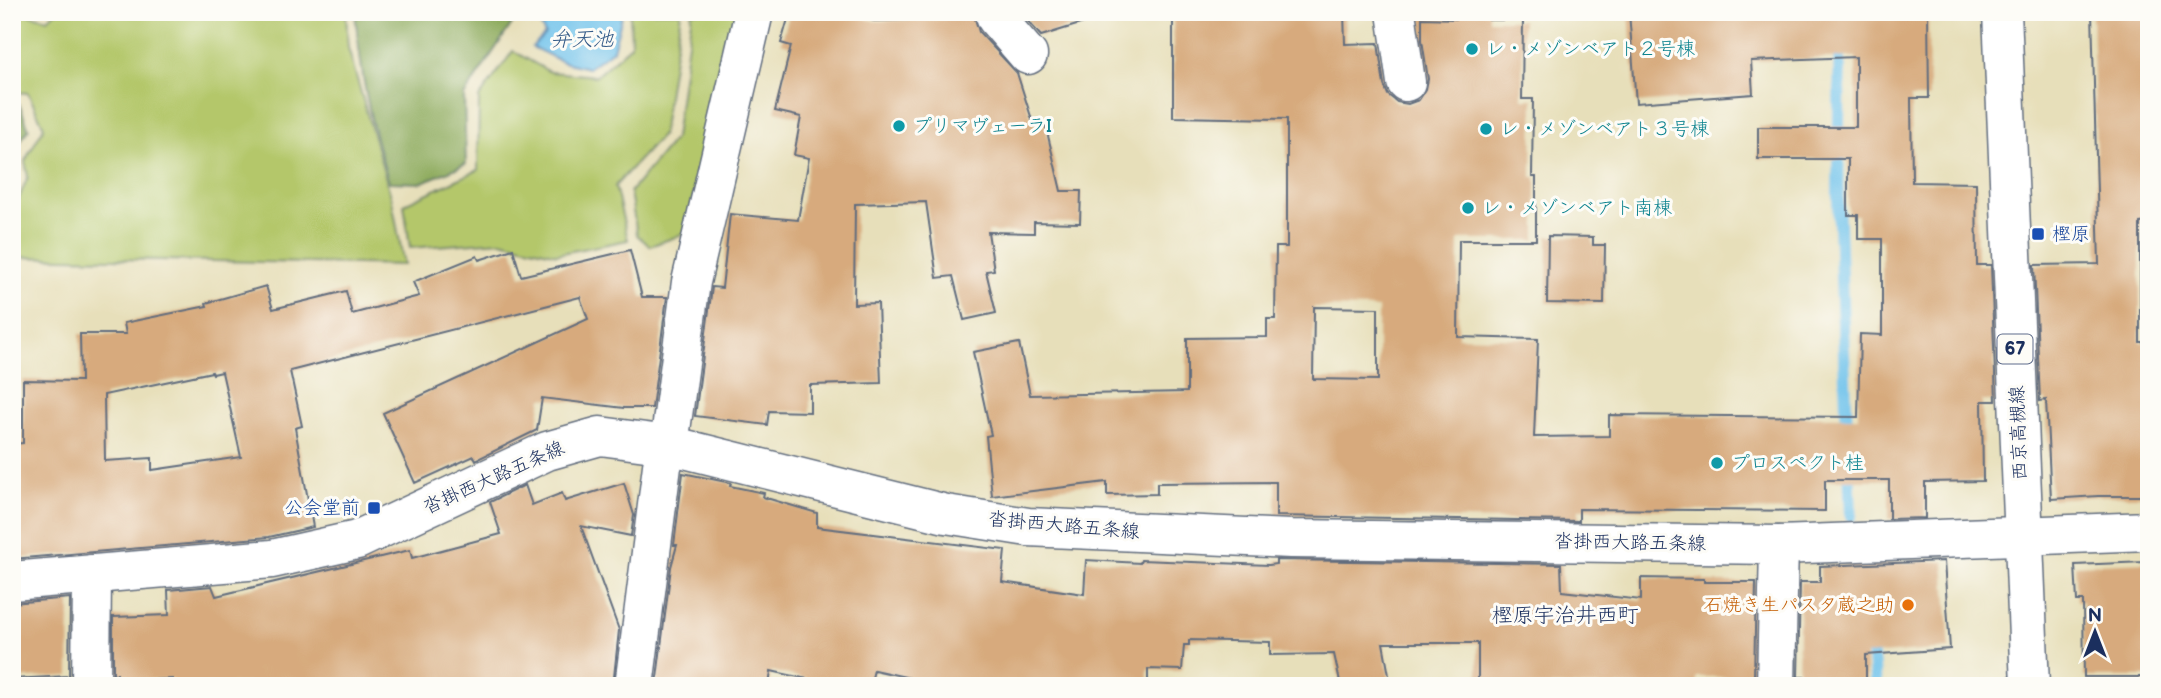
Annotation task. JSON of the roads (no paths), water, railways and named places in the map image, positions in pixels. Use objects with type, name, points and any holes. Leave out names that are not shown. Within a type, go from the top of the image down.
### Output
[{"type":"main road","points":[[634,686],[662,466],[669,445],[691,282],[754,12]]},
{"type":"main road","points":[[994,12],[996,18],[1028,55]]},
{"type":"main road","points":[[1396,12],[1406,82]]},
{"type":"main road","name":"西京高槻線","points":[[2002,12],[2030,686]]},
{"type":"main road","name":"沓掛西大路五条線","points":[[12,581],[272,559],[358,540],[547,451],[600,436],[669,445],[946,514],[1028,527],[1291,539],[1779,545],[2149,531]]},
{"type":"main road","points":[[1776,686],[1779,545]]},
{"type":"main road","points":[[92,575],[92,686]]},
{"type":"water","name":"弁天池","points":[[534,12],[622,12],[622,16],[613,50],[588,68],[563,62],[532,47],[545,34]]},
{"type":"waterway","points":[[1840,41],[1838,198],[1847,432]]},
{"type":"waterway","points":[[1849,464],[1851,516]]},
{"type":"waterway","points":[[1871,639],[1876,686]]},
{"type":"place","name":"レ・メゾンベアト２号棟","points":[[1472,49]]},
{"type":"place","name":"プリマヴェーラI","points":[[899,126]]},
{"type":"place","name":"レ・メゾンベアト３号棟","points":[[1486,129]]},
{"type":"place","name":"レ・メゾンベアト南棟","points":[[1468,208]]},
{"type":"place","name":"樫原","points":[[2038,234]]},
{"type":"place","name":"プロスペクト桂","points":[[1717,463]]},
{"type":"place","name":"公会堂前","points":[[374,508]]},
{"type":"place","name":"石焼き生パスタ蔵之助","points":[[1908,605]]},
{"type":"district","name":"樫原宇治井西町","points":[[1565,615]]}]
